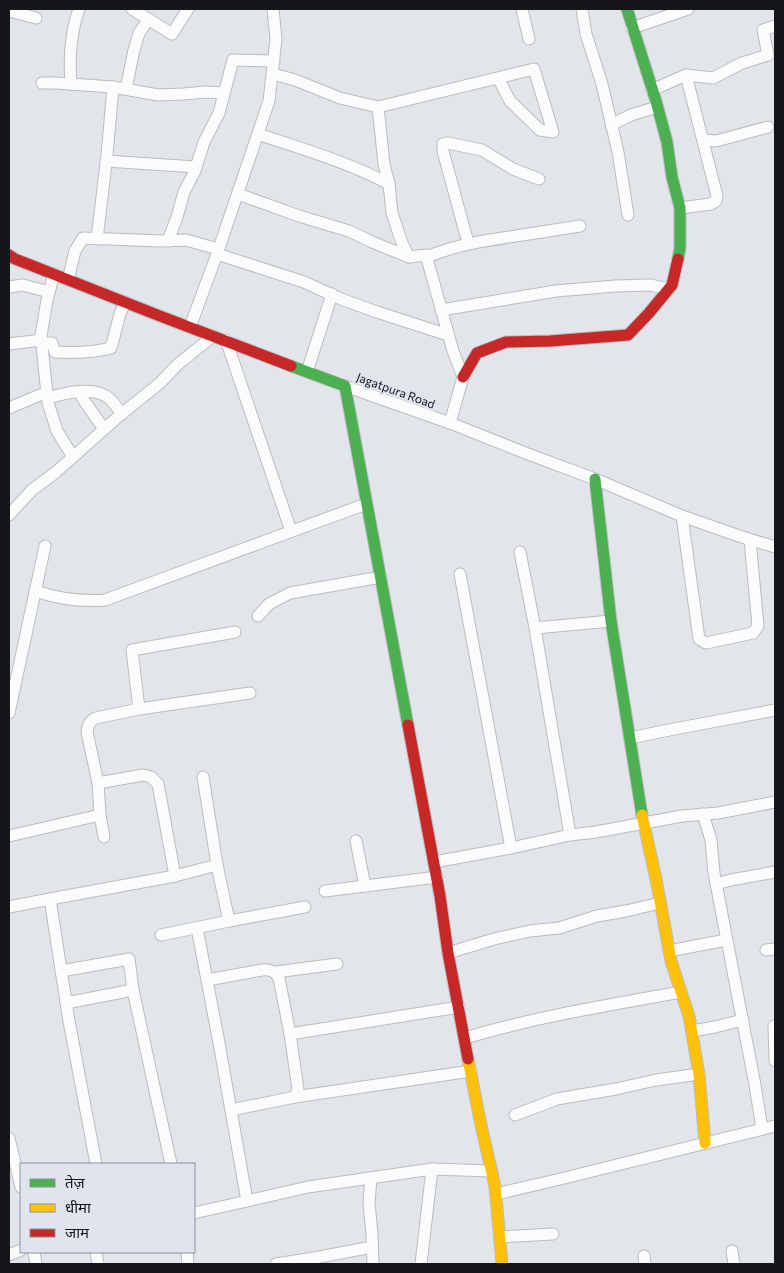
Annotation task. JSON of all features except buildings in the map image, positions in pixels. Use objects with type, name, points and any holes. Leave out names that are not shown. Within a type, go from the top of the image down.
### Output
[{"type":"street","points":[[71,84],[70,45],[79,9]]},
{"type":"street","points":[[132,9],[172,34],[188,9]]},
{"type":"street","points":[[190,327],[269,101],[276,39],[273,9]]},
{"type":"street","points":[[522,9],[529,39]]},
{"type":"street","points":[[582,9],[586,34],[602,84],[618,152],[628,215]]},
{"type":"street","points":[[450,423],[463,377],[477,353],[506,342],[550,341],[628,335],[672,285],[680,248],[680,208],[672,177],[667,142],[627,9]]},
{"type":"street","points":[[632,28],[688,9]]},
{"type":"street","points":[[9,11],[36,18]]},
{"type":"street","points":[[126,89],[139,33],[149,19]]},
{"type":"street","points":[[652,90],[686,75],[713,78],[742,64],[768,55],[763,30],[775,26]]},
{"type":"street","points":[[168,241],[184,192],[196,167],[204,142],[219,112],[233,60],[274,61]]},
{"type":"street","points":[[273,74],[295,80],[340,98],[378,107],[534,69],[553,132],[540,130],[510,101],[498,78]]},
{"type":"street","points":[[680,208],[711,204],[716,201],[717,196],[686,75]]},
{"type":"street","points":[[42,83],[113,87],[158,95],[206,92],[224,93]]},
{"type":"street","points":[[97,238],[113,87]]},
{"type":"street","points":[[378,107],[384,164],[389,184],[392,213],[402,244],[410,257]]},
{"type":"street","points":[[611,125],[631,115],[657,108]]},
{"type":"street","points":[[703,140],[716,141],[768,127]]},
{"type":"street","points":[[258,134],[368,173],[389,184]]},
{"type":"street","points":[[468,243],[443,151],[443,144],[448,143],[482,150],[513,169],[539,179]]},
{"type":"street","points":[[106,161],[196,167]]},
{"type":"street","points":[[238,194],[299,216],[349,231],[410,257],[426,255],[427,257],[468,243],[580,226]]},
{"type":"street","points":[[68,280],[74,251],[83,238],[186,240],[304,282],[377,312],[448,335]]},
{"type":"street","name":"Jagatpura Road","points":[[9,255],[68,280],[307,372],[450,423],[595,479],[682,516],[775,547]]},
{"type":"street","points":[[427,257],[453,352],[463,377]]},
{"type":"street","points":[[54,274],[47,300],[42,342],[47,395],[57,431],[73,457]]},
{"type":"street","points":[[9,288],[23,284],[49,292]]},
{"type":"street","points":[[441,310],[556,291],[650,285],[669,289]]},
{"type":"street","points":[[307,372],[332,294]]},
{"type":"street","points":[[9,344],[42,342],[52,344],[55,352],[70,353],[93,352],[111,348],[125,302]]},
{"type":"street","points":[[9,515],[32,490],[160,384],[177,365],[214,336]]},
{"type":"street","points":[[226,340],[291,531]]},
{"type":"street","points":[[345,386],[437,877],[448,953],[496,1194],[502,1264]]},
{"type":"street","points":[[79,392],[104,429]]},
{"type":"street","points":[[9,408],[47,395],[95,392],[108,397],[122,414]]},
{"type":"street","points":[[595,479],[611,621],[644,824],[671,961],[692,1031],[699,1074],[705,1143]]},
{"type":"street","points":[[35,591],[48,596],[86,601],[105,600],[366,504]]},
{"type":"street","points":[[682,516],[698,639],[706,643],[753,633],[758,626],[750,540]]},
{"type":"street","points":[[9,713],[45,546]]},
{"type":"street","points":[[520,552],[536,628],[570,835]]},
{"type":"street","points":[[460,574],[511,848]]},
{"type":"street","points":[[258,616],[269,604],[290,593],[381,578]]},
{"type":"street","points":[[536,628],[611,621]]},
{"type":"street","points":[[139,709],[132,650],[236,632]]},
{"type":"street","points":[[104,836],[100,815],[98,783],[87,732],[88,724],[91,720],[139,709],[250,693]]},
{"type":"street","points":[[630,738],[775,710]]},
{"type":"street","points":[[98,783],[143,775],[152,777],[158,784],[175,876]]},
{"type":"street","points":[[203,776],[216,865],[228,921]]},
{"type":"street","points":[[434,862],[570,835],[644,824],[682,816],[718,813],[775,802]]},
{"type":"street","points":[[703,814],[711,840],[716,884],[762,1129]]},
{"type":"street","points":[[9,836],[100,815]]},
{"type":"street","points":[[356,841],[365,886]]},
{"type":"street","points":[[9,907],[175,876],[216,865]]},
{"type":"street","points":[[716,884],[775,872]]},
{"type":"street","points":[[324,891],[437,877]]},
{"type":"street","points":[[50,899],[66,1003],[96,1163]]},
{"type":"street","points":[[448,953],[503,937],[530,931],[559,928],[597,916],[660,903]]},
{"type":"street","points":[[161,935],[305,907]]},
{"type":"street","points":[[197,928],[247,1201]]},
{"type":"street","points":[[669,951],[726,940]]},
{"type":"street","points":[[61,971],[129,958],[170,1163]]},
{"type":"street","points":[[207,980],[268,969],[276,972],[337,964]]},
{"type":"street","points":[[276,972],[279,978],[290,1034],[298,1089],[295,1098]]},
{"type":"street","points":[[66,1003],[134,990]]},
{"type":"street","points":[[465,1038],[525,1022],[681,992]]},
{"type":"street","points":[[290,1034],[459,1007]]},
{"type":"street","points":[[692,1031],[715,1028],[743,1020]]},
{"type":"street","points":[[775,1026],[775,1061]]},
{"type":"street","points":[[231,1110],[295,1098],[471,1071]]},
{"type":"street","points":[[515,1115],[557,1098],[616,1090],[656,1080],[699,1074]]},
{"type":"street","points":[[496,1194],[552,1182],[775,1126]]},
{"type":"street","points":[[9,1138],[12,1169],[20,1185]]},
{"type":"street","points":[[195,1213],[308,1187],[432,1169],[491,1171]]},
{"type":"street","points":[[421,1264],[432,1169]]},
{"type":"street","points":[[370,1178],[369,1203],[373,1264]]},
{"type":"street","points":[[500,1237],[553,1234]]},
{"type":"street","points":[[276,1264],[319,1261],[372,1247]]},
{"type":"street","points":[[732,1251],[734,1264]]},
{"type":"traffic: fast","points":[[627,9],[667,142],[672,177],[680,208],[680,248],[678,259]]},
{"type":"traffic: fast","points":[[291,366],[345,386],[408,725]]},
{"type":"traffic: fast","points":[[595,479],[611,621],[642,815]]},
{"type":"traffic: slow","points":[[642,815],[671,961],[689,1016],[699,1074],[705,1143]]},
{"type":"traffic: slow","points":[[468,1059],[495,1186],[502,1264]]},
{"type":"traffic: jam","points":[[9,255],[15,259],[291,366]]},
{"type":"traffic: jam","points":[[463,377],[477,353],[506,342],[550,341],[628,335],[672,285],[678,259]]},
{"type":"traffic: jam","points":[[408,725],[468,1059]]}]
